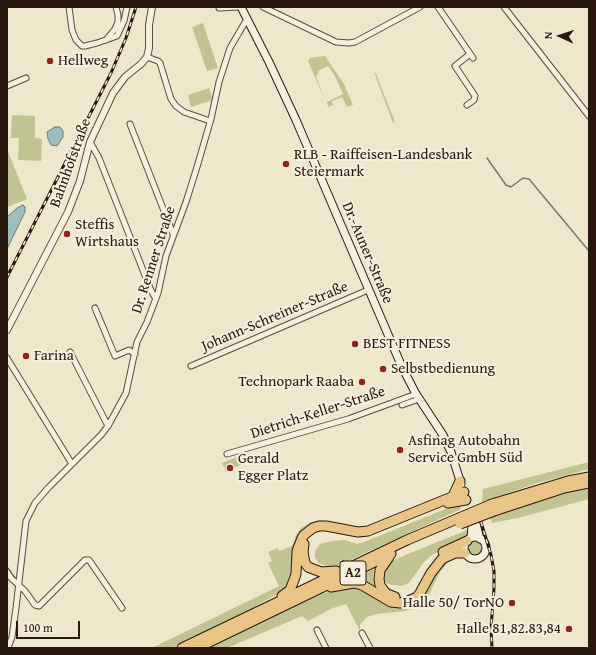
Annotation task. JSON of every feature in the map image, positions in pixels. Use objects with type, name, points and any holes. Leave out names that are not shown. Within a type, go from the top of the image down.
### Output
[{"type":"highway","points":[[568,481],[589,473]]},
{"type":"highway","name":"A2","points":[[182,648],[343,570],[459,521],[568,481],[589,477]]},
{"type":"highway","points":[[453,496],[460,481]]},
{"type":"highway","name":"A2","points":[[493,508],[564,488],[589,483]]},
{"type":"highway","points":[[278,602],[290,590],[296,574],[297,551],[304,535],[313,528],[326,526],[358,532],[368,531],[453,496],[466,500]]},
{"type":"highway","points":[[343,570],[321,572],[308,567],[303,552],[303,547],[307,539],[314,534],[326,531],[354,537],[370,536],[448,503],[466,500]]},
{"type":"highway","name":"A2","points":[[197,648],[459,521]]},
{"type":"highway","points":[[391,554],[380,570],[380,585],[387,594],[397,598],[403,597],[408,596],[416,590],[431,564],[441,553],[469,540]]},
{"type":"highway","points":[[314,591],[354,583],[391,602],[408,602],[417,597],[431,572],[442,559],[455,553],[465,553]]},
{"type":"main road","name":"Dr.-Auner-Straße","points":[[239,7],[247,19],[296,120],[399,362],[417,397],[443,435],[455,463],[466,500]]},
{"type":"main road","points":[[474,524],[480,539],[485,544],[484,555],[480,558],[469,558],[465,553],[465,546],[469,540],[474,524]]},
{"type":"main road","points":[[469,540],[476,538],[480,539]]},
{"type":"street","points":[[69,7],[72,30],[76,40],[82,46],[116,36],[120,31],[127,7]]},
{"type":"street","points":[[105,40],[115,29],[118,15],[116,7]]},
{"type":"street","points":[[152,7],[147,57],[160,63],[171,99],[176,106],[184,112],[210,121]]},
{"type":"street","points":[[220,8],[239,7]]},
{"type":"street","points":[[263,7],[336,42],[348,44],[356,42],[420,7]]},
{"type":"street","points":[[438,7],[472,56],[455,66],[475,96],[474,100],[467,105]]},
{"type":"street","points":[[504,7],[589,116]]},
{"type":"street","points":[[118,15],[125,16]]},
{"type":"street","name":"Dr. Renner Straße","points":[[8,648],[8,639],[12,636],[20,586],[26,521],[35,503],[108,426],[126,392],[137,342],[147,322],[156,298],[166,256],[186,202],[210,121],[219,82],[230,48],[247,19]]},
{"type":"street","name":"Bahnhofstraße","points":[[7,330],[68,212],[80,182],[90,142],[113,93],[125,77],[147,57]]},
{"type":"street","points":[[7,86],[26,78]]},
{"type":"street","points":[[130,124],[173,234]]},
{"type":"street","points":[[90,142],[99,158],[150,289],[156,298]]},
{"type":"street","name":"Johann-Schreiner-Straße","points":[[191,366],[368,290]]},
{"type":"street","points":[[95,308],[115,356],[129,350],[135,354]]},
{"type":"street","points":[[70,352],[108,426]]},
{"type":"street","points":[[7,358],[72,464]]},
{"type":"street","points":[[402,405],[417,397]]},
{"type":"street","name":"Dietrich-Keller-Straße","points":[[227,454],[417,397]]},
{"type":"street","points":[[7,572],[35,604],[40,606],[85,560],[89,560],[122,608]]},
{"type":"street","points":[[317,630],[326,648]]},
{"type":"street","points":[[362,632],[370,648]]},
{"type":"green space","points":[[203,23],[218,68],[207,71],[192,27]]},
{"type":"green space","points":[[325,56],[344,84],[353,105],[347,107],[342,97],[332,101],[333,105],[328,107],[327,102],[343,94],[335,76],[328,66],[318,71],[316,76],[324,98],[308,61],[310,58]]},
{"type":"green space","points":[[374,72],[395,122],[393,123]]},
{"type":"green space","points":[[209,88],[213,100],[191,107],[188,95]]},
{"type":"green space","points":[[12,115],[35,116],[35,138],[42,139],[41,161],[18,160],[19,138],[11,138]]},
{"type":"green space","points":[[7,149],[27,199],[7,207]]},
{"type":"green space","name":"Gerald Egger Platz","points":[[242,455],[245,463],[226,472],[222,463]]},
{"type":"green space","points":[[589,462],[589,469],[534,484],[482,502],[483,489]]},
{"type":"green space","points":[[589,487],[589,499],[518,518],[492,523],[490,518],[555,495]]},
{"type":"green space","points":[[455,505],[460,506],[461,509],[333,568],[318,563],[315,557],[315,551],[320,544],[344,540],[357,544],[364,542]]},
{"type":"green space","points":[[322,520],[322,524],[307,529],[292,576],[287,586],[281,592],[245,612],[172,648],[152,648],[279,586],[268,563],[272,561],[268,552],[278,548],[279,551],[292,546],[296,535],[301,528],[311,522]]},
{"type":"green space","points":[[467,530],[467,536],[462,540],[432,555],[424,562],[409,583],[402,586],[393,585],[386,583],[382,578],[387,564],[398,558]]},
{"type":"green space","points":[[474,540],[481,545],[482,548],[477,555],[474,556],[467,551],[466,548],[471,541]]},
{"type":"green space","points":[[445,562],[447,564],[440,572],[427,599],[418,607],[405,611],[377,614],[367,617],[360,625],[360,631],[346,604],[333,608],[308,621],[302,616],[227,648],[209,648],[304,602],[324,593],[339,589],[350,587],[412,604],[437,568]]},
{"type":"green space","points":[[374,569],[373,578],[376,589],[352,580]]},
{"type":"water","points":[[55,127],[60,127],[63,131],[63,137],[57,146],[51,145],[47,132]]},
{"type":"water","points":[[23,205],[25,207],[25,212],[7,249],[7,217]]},
{"type":"waterway","points":[[487,158],[506,185],[511,187],[523,178],[529,179],[589,251]]},
{"type":"waterway","points":[[7,567],[15,578]]},
{"type":"railway","points":[[7,277],[111,73],[126,38],[136,7]]},
{"type":"railway","points":[[481,522],[491,555],[494,571],[491,628],[492,648]]},
{"type":"place","name":"Hellweg","points":[[50,61]]},
{"type":"place","name":"RLB - Raiffeisen-Landesbank Steiermark","points":[[286,164]]},
{"type":"place","name":"Steffis Wirtshaus","points":[[67,234]]},
{"type":"place","name":"BEST FITNESS","points":[[355,344]]},
{"type":"place","name":"Farina","points":[[26,356]]},
{"type":"place","name":"Selbstbedienung","points":[[383,369]]},
{"type":"place","name":"Technopark Raaba","points":[[362,382]]},
{"type":"place","name":"Asfinag Autobahn Service GmbH Süd","points":[[400,450]]},
{"type":"place","name":"Gerald Egger Platz","points":[[230,468]]},
{"type":"place","name":"Halle 50/ TorNO","points":[[512,603]]},
{"type":"place","name":"Halle 81,82.83,84","points":[[569,629]]}]
